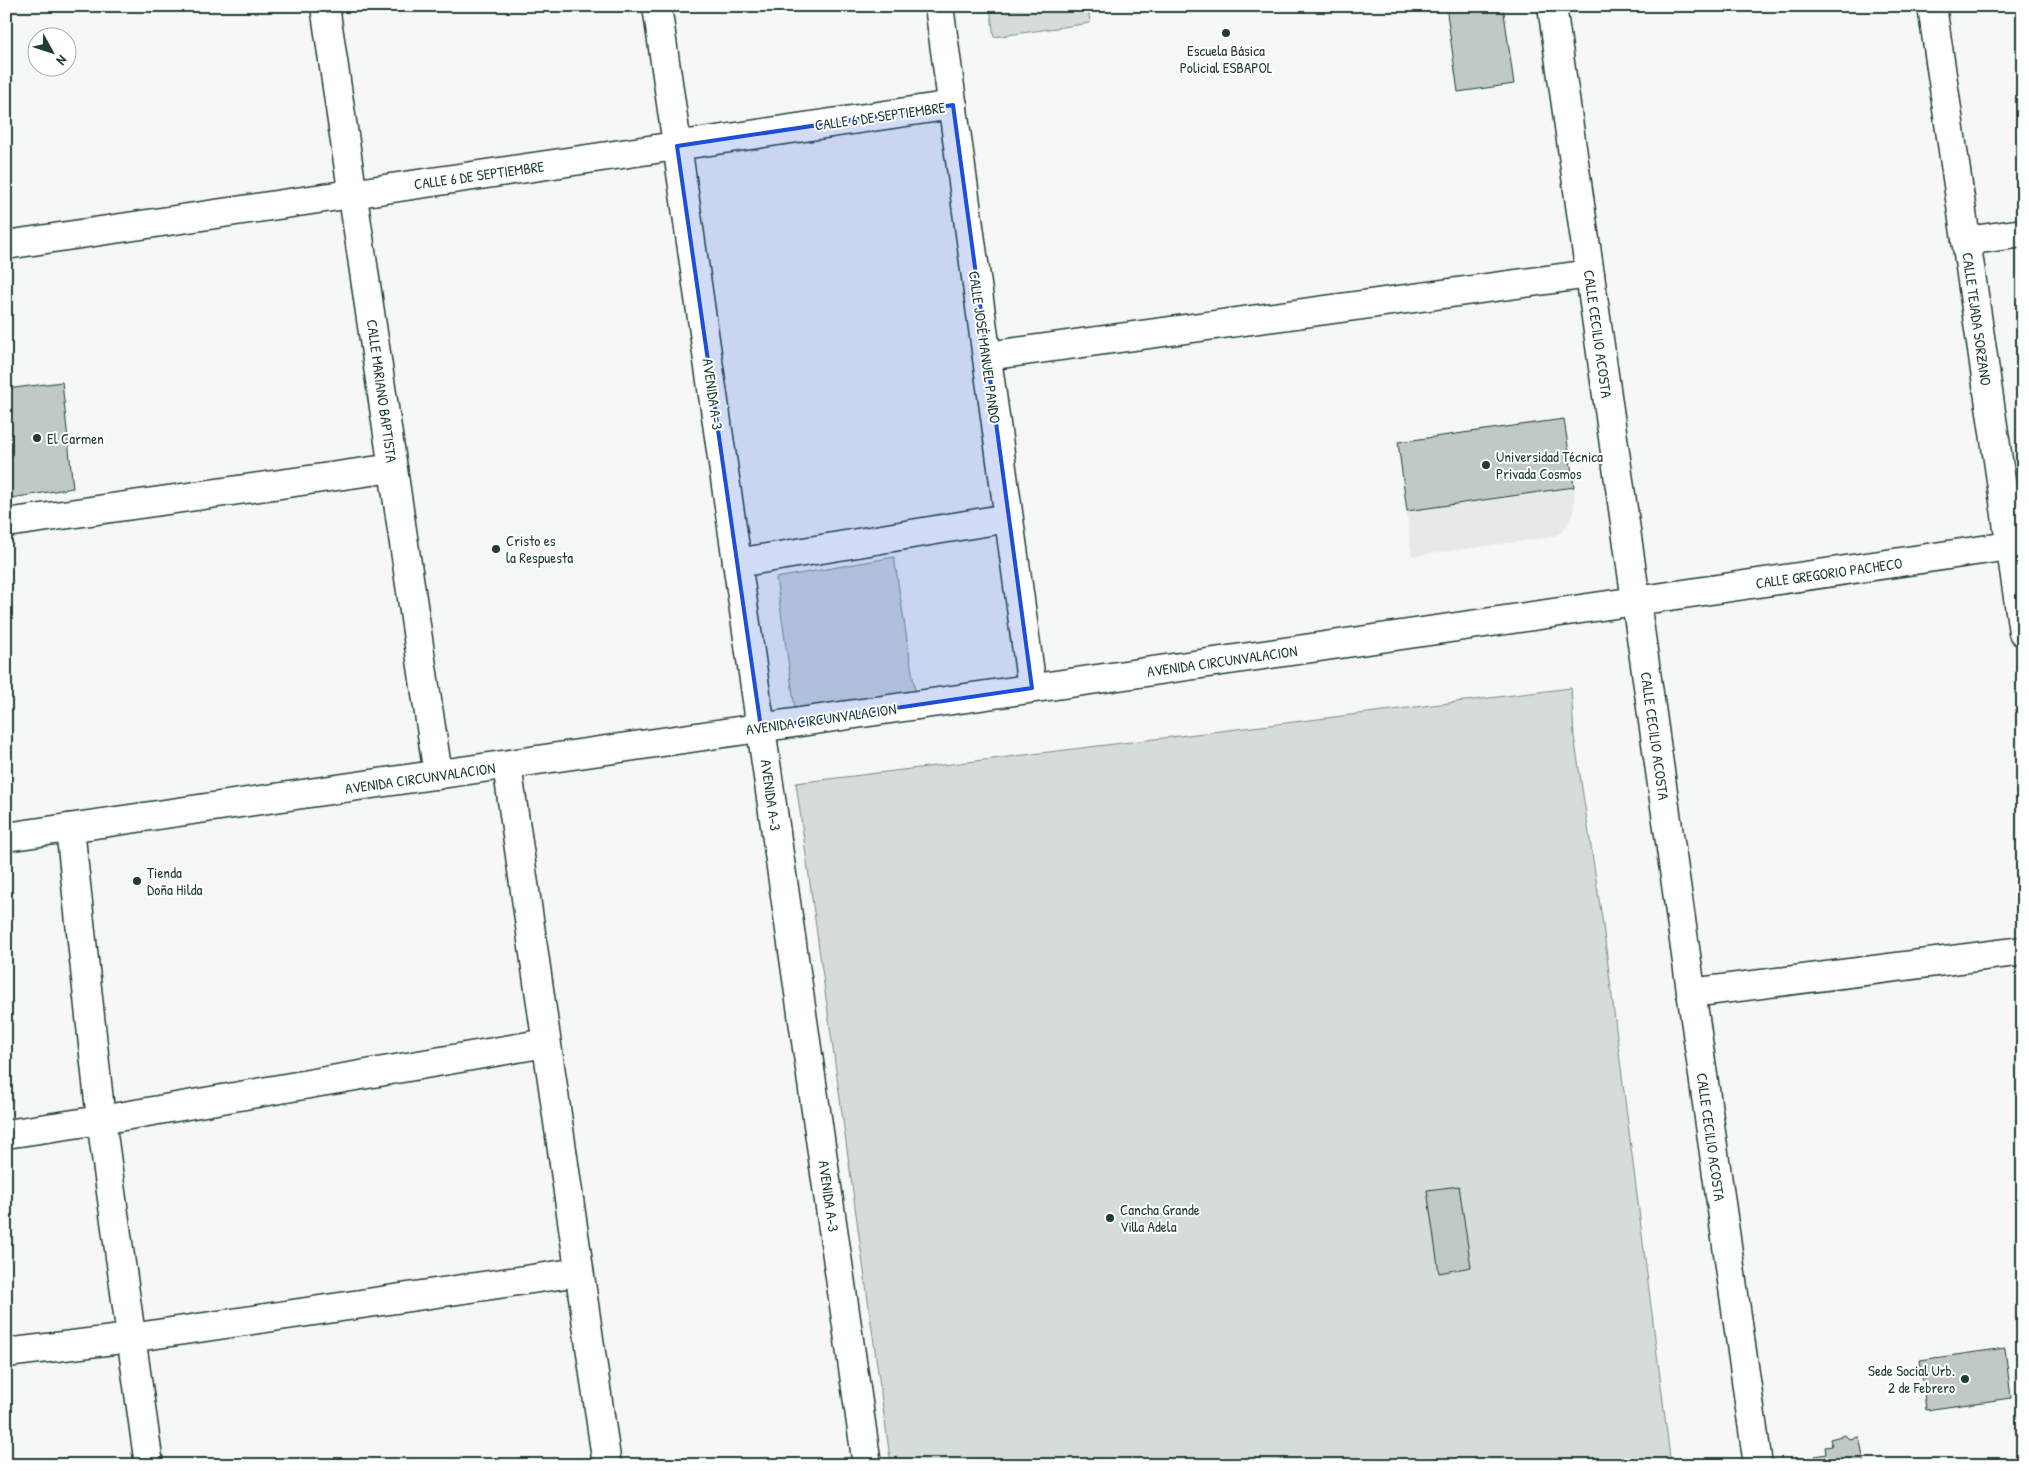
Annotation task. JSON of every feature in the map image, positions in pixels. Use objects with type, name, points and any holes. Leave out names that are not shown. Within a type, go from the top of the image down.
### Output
[{"type":"street","name":"CALLE MARIANO BAPTISTA","points":[[325,6],[438,775]]},
{"type":"street","name":"AVENIDA A-3","points":[[657,6],[868,1465]]},
{"type":"street","name":"CALLE JOSÉ MANUEL PANDO","points":[[939,6],[1032,688]]},
{"type":"street","name":"CALLE CECILIO ACOSTA","points":[[1552,6],[1758,1465]]},
{"type":"street","name":"CALLE TEJADA SORZANO","points":[[1932,6],[1966,241],[2016,545],[2023,632]]},
{"type":"street","name":"CALLE 6 DE SEPTIEMBRE","points":[[6,245],[952,105]]},
{"type":"street","points":[[1966,241],[2023,233]]},
{"type":"street","points":[[987,356],[1590,274]]},
{"type":"street","points":[[6,522],[393,468]]},
{"type":"street","points":[[737,562],[1008,518]]},
{"type":"street","name":"CALLE GREGORIO PACHECO","points":[[1636,601],[2016,545]]},
{"type":"street","name":"AVENIDA CIRCUNVALACION","points":[[6,838],[1636,601]]},
{"type":"street","points":[[508,765],[607,1465]]},
{"type":"street","points":[[70,828],[101,1120],[149,1465]]},
{"type":"street","points":[[1691,993],[2023,951]]},
{"type":"street","points":[[6,1134],[101,1120],[546,1043]]},
{"type":"street","points":[[6,1353],[130,1338],[579,1272]]},
{"type":"highlighted area","points":[[953,105],[1032,688],[761,728],[677,146]]},
{"type":"shaded area","points":[[990,6],[1088,6],[1090,23],[994,37]]},
{"type":"shaded area","name":"Universidad Técnica Privada Cosmos","points":[[1564,419],[1574,487],[1574,513],[1563,531],[1553,537],[1412,556],[1398,442]]},
{"type":"shaded area","points":[[894,557],[916,697],[797,722],[776,578]]},
{"type":"shaded area","points":[[1571,688],[1574,736],[1603,925],[1671,1465],[891,1465],[796,783]]},
{"type":"building","points":[[1446,6],[1503,6],[1514,84],[1458,92]]},
{"type":"building","name":"El Carmen","points":[[62,382],[73,488],[6,499],[6,389]]},
{"type":"building","name":"Universidad Técnica Privada Cosmos","points":[[1564,419],[1574,487],[1407,511],[1398,442]]},
{"type":"building","points":[[1459,1186],[1471,1267],[1439,1273],[1427,1190]]},
{"type":"building","name":"Sede Social Urb. 2 de Febrero","points":[[2005,1348],[2011,1398],[1926,1410],[1920,1360]]},
{"type":"building","points":[[1845,1435],[1849,1439],[1859,1437],[1865,1465],[1817,1465],[1815,1456],[1826,1454],[1825,1447],[1832,1446],[1830,1439]]},
{"type":"place","name":"Escuela Básica Policial ESBAPOL","points":[[1226,33]]},
{"type":"place","name":"El Carmen","points":[[37,438]]},
{"type":"place","name":"Universidad Técnica Privada Cosmos","points":[[1486,465]]},
{"type":"place","name":"Cristo es la Respuesta","points":[[496,549]]},
{"type":"place","name":"Tienda Doña Hilda","points":[[137,881]]},
{"type":"place","name":"Cancha Grande Villa Adela","points":[[1110,1218]]},
{"type":"place","name":"Sede Social Urb. 2 de Febrero","points":[[1965,1379]]}]
